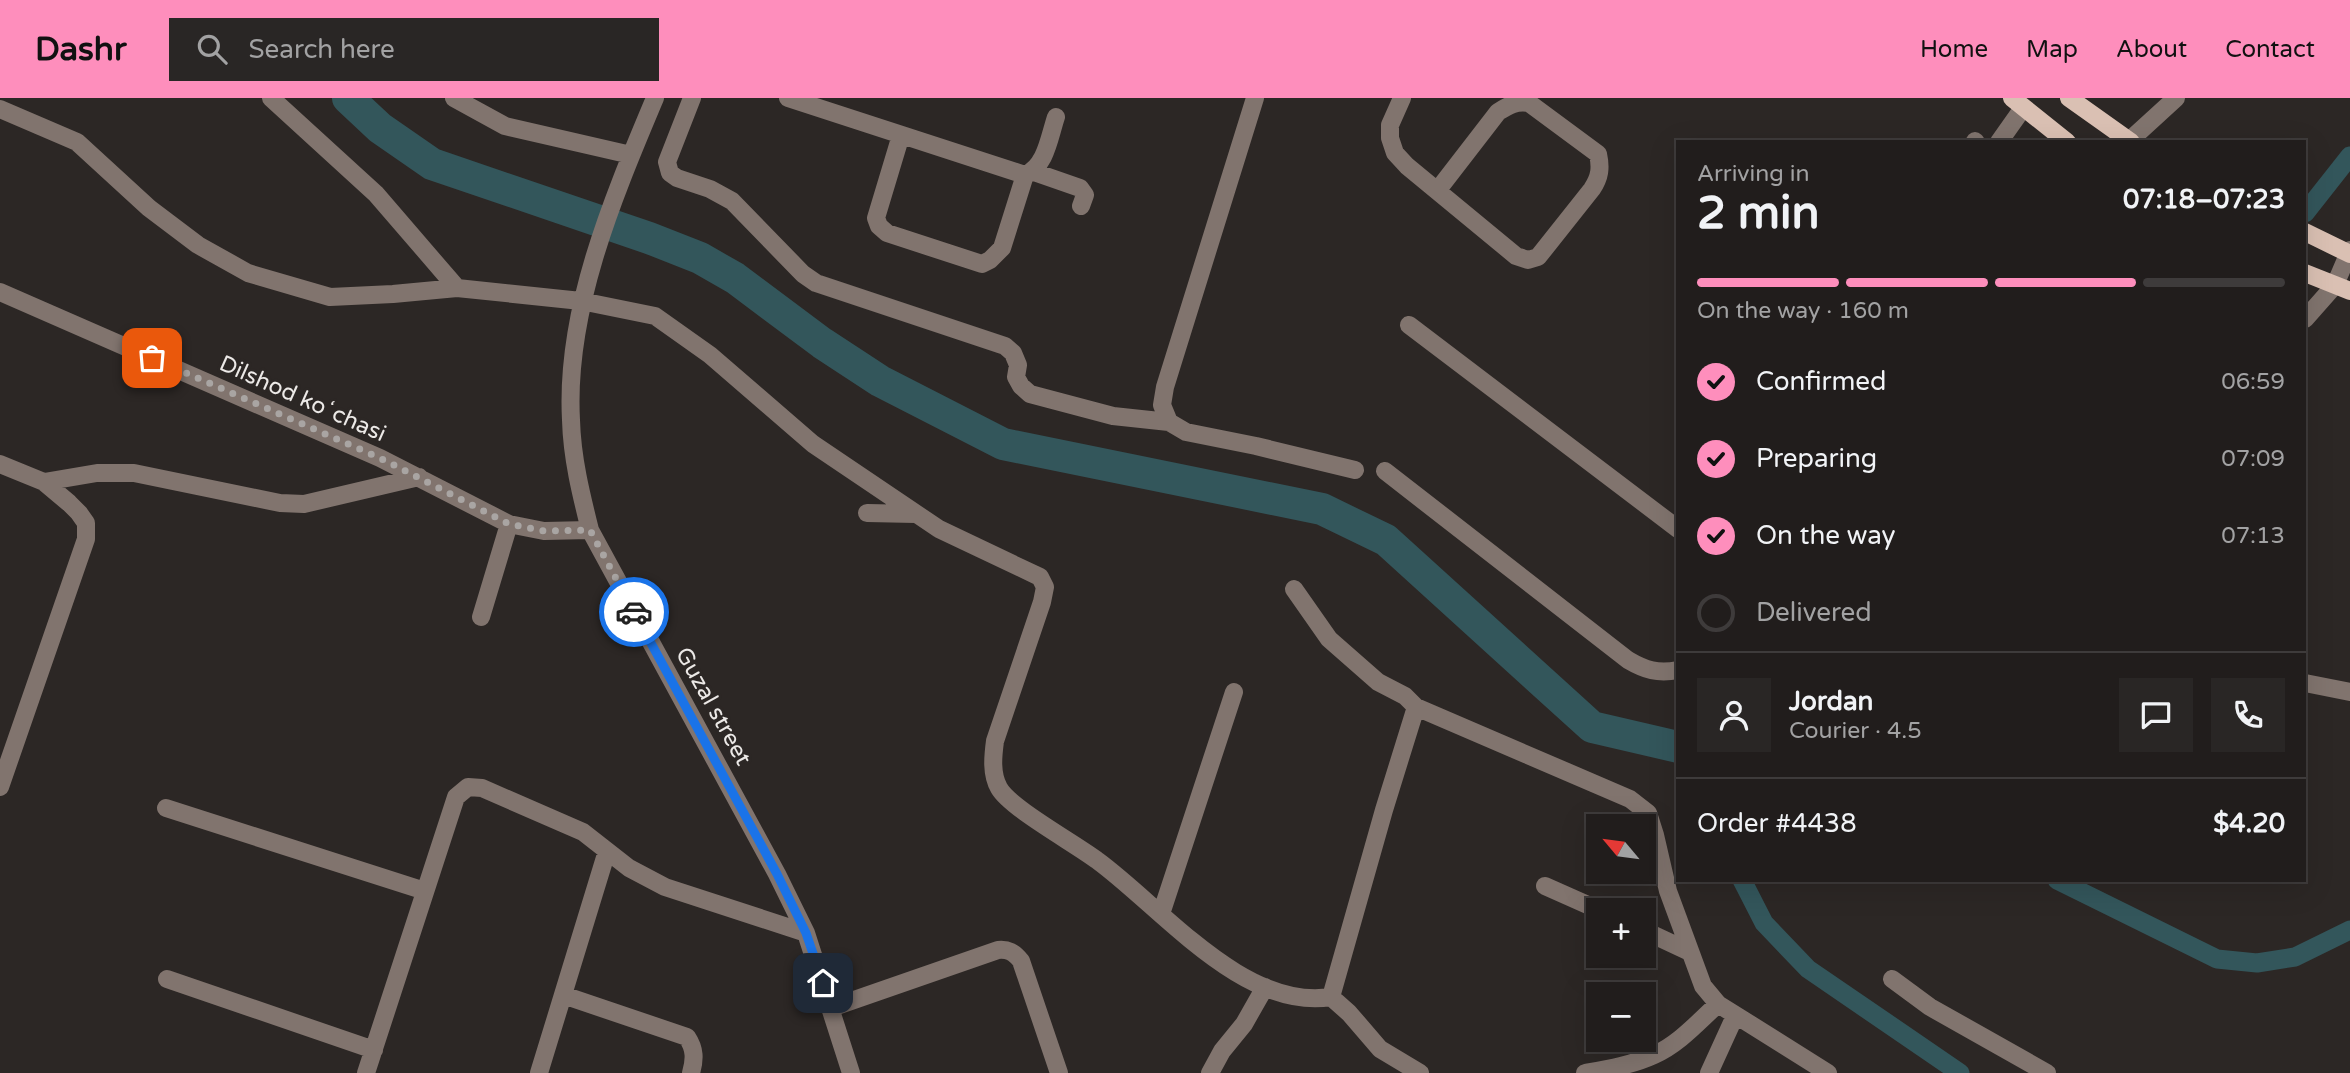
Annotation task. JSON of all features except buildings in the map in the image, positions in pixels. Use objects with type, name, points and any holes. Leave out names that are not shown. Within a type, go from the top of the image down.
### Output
[{"type":"main road","points":[[2069,98],[2129,140]]},
{"type":"main road","points":[[2018,103],[2064,140]]},
{"type":"main road","points":[[2306,232],[2346,251]]},
{"type":"street","points":[[271,98],[376,194],[457,288]]},
{"type":"street","points":[[454,98],[505,126],[631,155]]},
{"type":"street","name":"Guzal street","points":[[655,98],[631,155],[581,301],[572,363],[570,420],[577,479],[590,530],[777,874],[806,933],[851,1073]]},
{"type":"street","points":[[692,98],[667,162],[670,173],[732,201],[803,274],[816,283],[1005,346],[1013,353],[1018,365],[1016,377],[1021,386],[1031,394],[1113,416],[1169,422],[1186,432],[1355,470]]},
{"type":"street","points":[[788,98],[1080,188],[1085,195],[1081,206]]},
{"type":"street","points":[[1169,422],[1162,405],[1165,387],[1255,98]]},
{"type":"street","points":[[1402,98],[1390,125],[1390,138],[1395,153],[1407,166],[1437,191],[1516,256],[1528,260],[1538,257],[1598,179],[1601,166],[1598,154],[1529,103],[1520,102],[1510,104],[1498,113],[1437,191]]},
{"type":"street","points":[[2131,140],[2176,98]]},
{"type":"street","points":[[2007,139],[2018,103]]},
{"type":"street","points":[[0,109],[77,142],[149,208],[198,245],[247,272],[330,297],[457,288],[581,301],[655,316],[710,355],[813,444],[916,514],[939,529],[1040,577],[1045,587],[995,741],[995,778],[1000,789],[1011,802],[1115,873],[1184,935],[1226,967],[1265,988],[1312,1000],[1331,998],[1349,1013],[1380,1049],[1420,1073]]},
{"type":"street","points":[[901,135],[876,218],[879,226],[887,233],[982,264],[1002,248],[1030,174],[1041,162],[1056,117]]},
{"type":"street","points":[[2306,317],[2346,251]]},
{"type":"street","name":"Dilshod koʻchasi","points":[[0,292],[380,458],[509,524],[544,531],[590,530]]},
{"type":"street","points":[[1409,325],[1676,526]]},
{"type":"street","points":[[0,464],[44,482],[79,513],[86,523],[86,539],[6,755],[0,787]]},
{"type":"street","points":[[1385,471],[1628,660],[1647,671],[1676,670]]},
{"type":"street","points":[[44,482],[97,473],[134,473],[280,503],[304,504],[419,477]]},
{"type":"street","points":[[867,513],[916,514]]},
{"type":"street","points":[[481,617],[509,524]]},
{"type":"street","points":[[1294,589],[1329,639],[1378,682],[1405,696],[1416,707],[1630,799],[1648,813],[1656,835],[1668,891],[1703,986],[1718,1004],[1735,1016],[1828,1073]]},
{"type":"street","points":[[2306,683],[2350,692]]},
{"type":"street","points":[[1161,914],[1234,692]]},
{"type":"street","points":[[1331,998],[1416,707]]},
{"type":"street","points":[[366,1073],[456,797],[468,787],[482,788],[583,831],[629,868],[665,887],[806,933]]},
{"type":"street","points":[[166,808],[425,891]]},
{"type":"street","points":[[540,1073],[607,851]]},
{"type":"street","points":[[1545,886],[1586,905]]},
{"type":"street","points":[[1656,936],[1690,952]]},
{"type":"street","points":[[831,1009],[1006,949],[1015,953],[1021,961],[1059,1073]]},
{"type":"street","points":[[167,979],[374,1050]]},
{"type":"street","points":[[1892,979],[1930,1007],[2047,1073]]},
{"type":"street","points":[[1210,1073],[1265,988]]},
{"type":"street","points":[[563,995],[687,1037],[693,1046],[694,1064],[691,1073]]},
{"type":"street","points":[[1585,1073],[1628,1065],[1656,1055],[1682,1037],[1718,1004]]},
{"type":"street","points":[[1709,1073],[1735,1016]]},
{"type":"waterway","points":[[348,98],[380,128],[432,164],[700,258],[735,278],[822,343],[880,381],[1003,444],[1322,509],[1386,540],[1592,727],[1676,747]]},
{"type":"waterway","points":[[2306,212],[2350,156]]},
{"type":"waterway","points":[[1743,882],[1764,923],[1808,969],[1960,1073]]},
{"type":"waterway","points":[[2061,882],[2217,959],[2257,963],[2295,957],[2350,930]]},
{"type":"way so far","points":[[152,358],[380,458],[509,524],[544,531],[590,530],[634,612]]},
{"type":"route","points":[[634,612],[777,874],[806,933],[823,983]]}]
